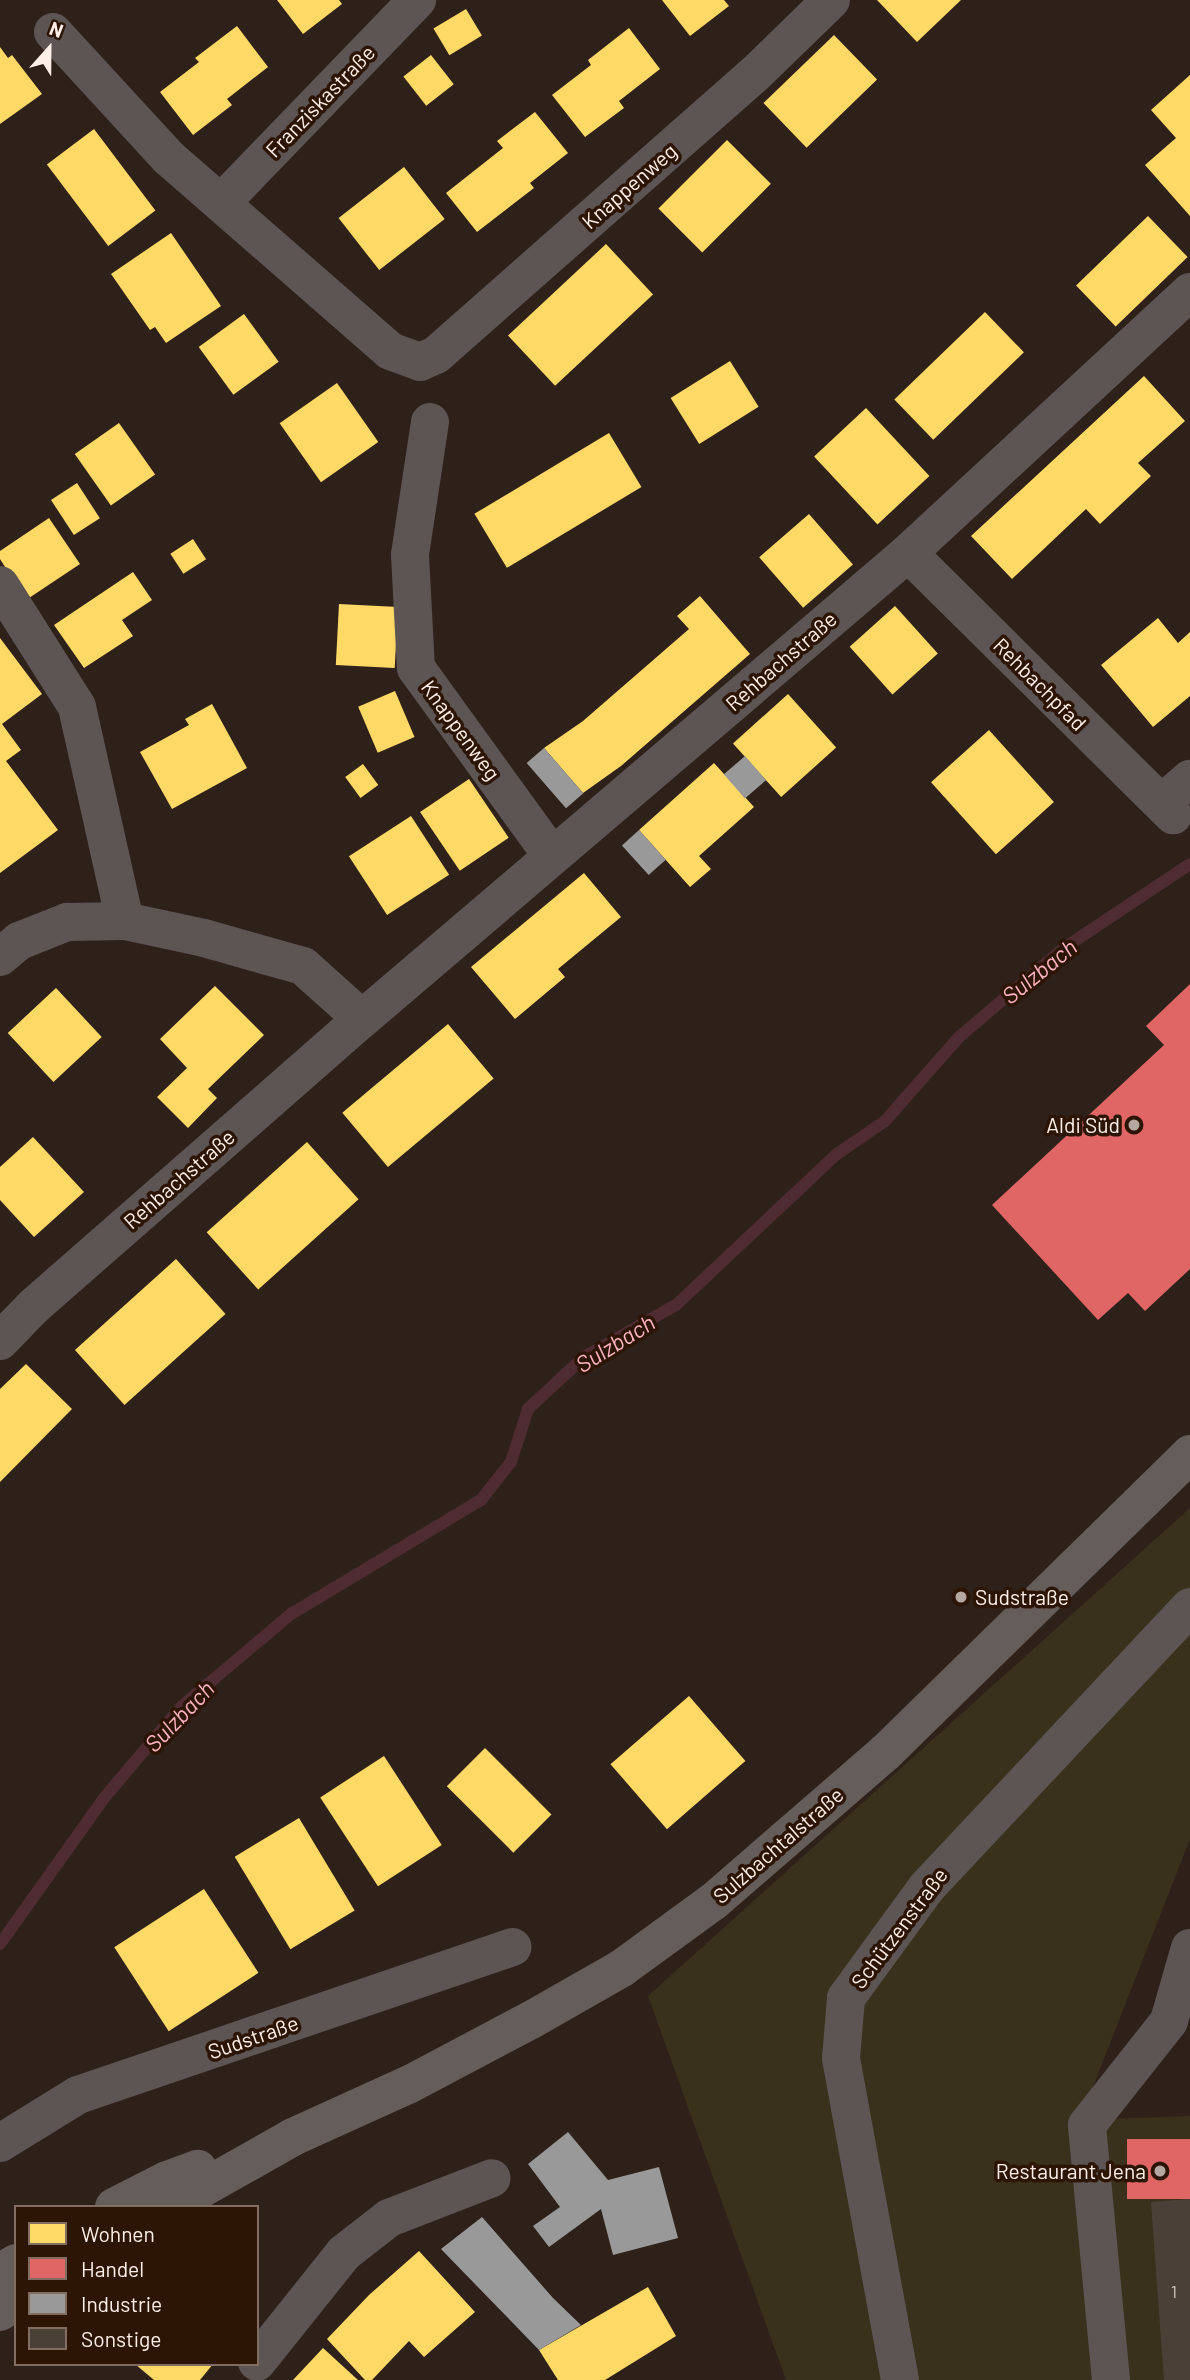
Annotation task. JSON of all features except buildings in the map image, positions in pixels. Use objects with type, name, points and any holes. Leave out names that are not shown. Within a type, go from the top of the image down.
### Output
[{"type":"main road","name":"Sulzbachtalstraße","points":[[173,2205],[293,2137],[410,2084],[531,2020],[622,1968],[714,1901],[886,1752],[1190,1454]]},
{"type":"main road","name":"Sulzbachtalstraße","points":[[118,2205],[167,2180],[293,2137]]},
{"type":"street","name":"Franziskastraße","points":[[222,201],[417,0]]},
{"type":"street","name":"Knappenweg","points":[[222,201],[390,351],[420,362],[436,355],[755,74],[831,0]]},
{"type":"street","points":[[53,32],[169,158],[222,201]]},
{"type":"street","name":"Rehbachstraße","points":[[0,1341],[34,1306],[362,1019],[908,553],[1190,292]]},
{"type":"street","name":"Knappenweg","points":[[430,422],[410,555],[416,667],[552,856]]},
{"type":"street","name":"Rehbachpfad","points":[[908,553],[1167,809],[1190,779]]},
{"type":"street","points":[[0,585],[77,707],[125,921]]},
{"type":"street","points":[[0,957],[19,941],[68,922],[125,921],[204,938],[303,966],[362,1019]]},
{"type":"street","name":"Schützenstraße","points":[[900,2380],[841,2058],[846,1998],[927,1887],[1190,1607]]},
{"type":"street","name":"Sudstraße","points":[[0,2143],[78,2095],[513,1947]]},
{"type":"street","points":[[1111,2380],[1087,2125],[1169,2021],[1190,1948]]},
{"type":"street","points":[[259,2359],[344,2253],[390,2218],[492,2178]]},
{"type":"street","points":[[243,2380],[254,2366]]},
{"type":"shaded area","points":[[1190,1508],[1190,1839],[1080,2120],[1190,2116],[1190,2380],[786,2380],[648,1996]]},
{"type":"waterway","name":"Sulzbach","points":[[0,1944],[104,1798],[183,1705],[291,1614],[481,1500],[511,1462],[528,1409],[584,1357],[676,1305],[837,1154],[885,1121],[959,1037],[1064,948],[1190,864]]},
{"type":"place","name":"Aldi Süd","points":[[1134,1125]]},
{"type":"place","name":"Sudstraße","points":[[961,1597]]},
{"type":"place","name":"Restaurant Jena","points":[[1160,2171]]}]
